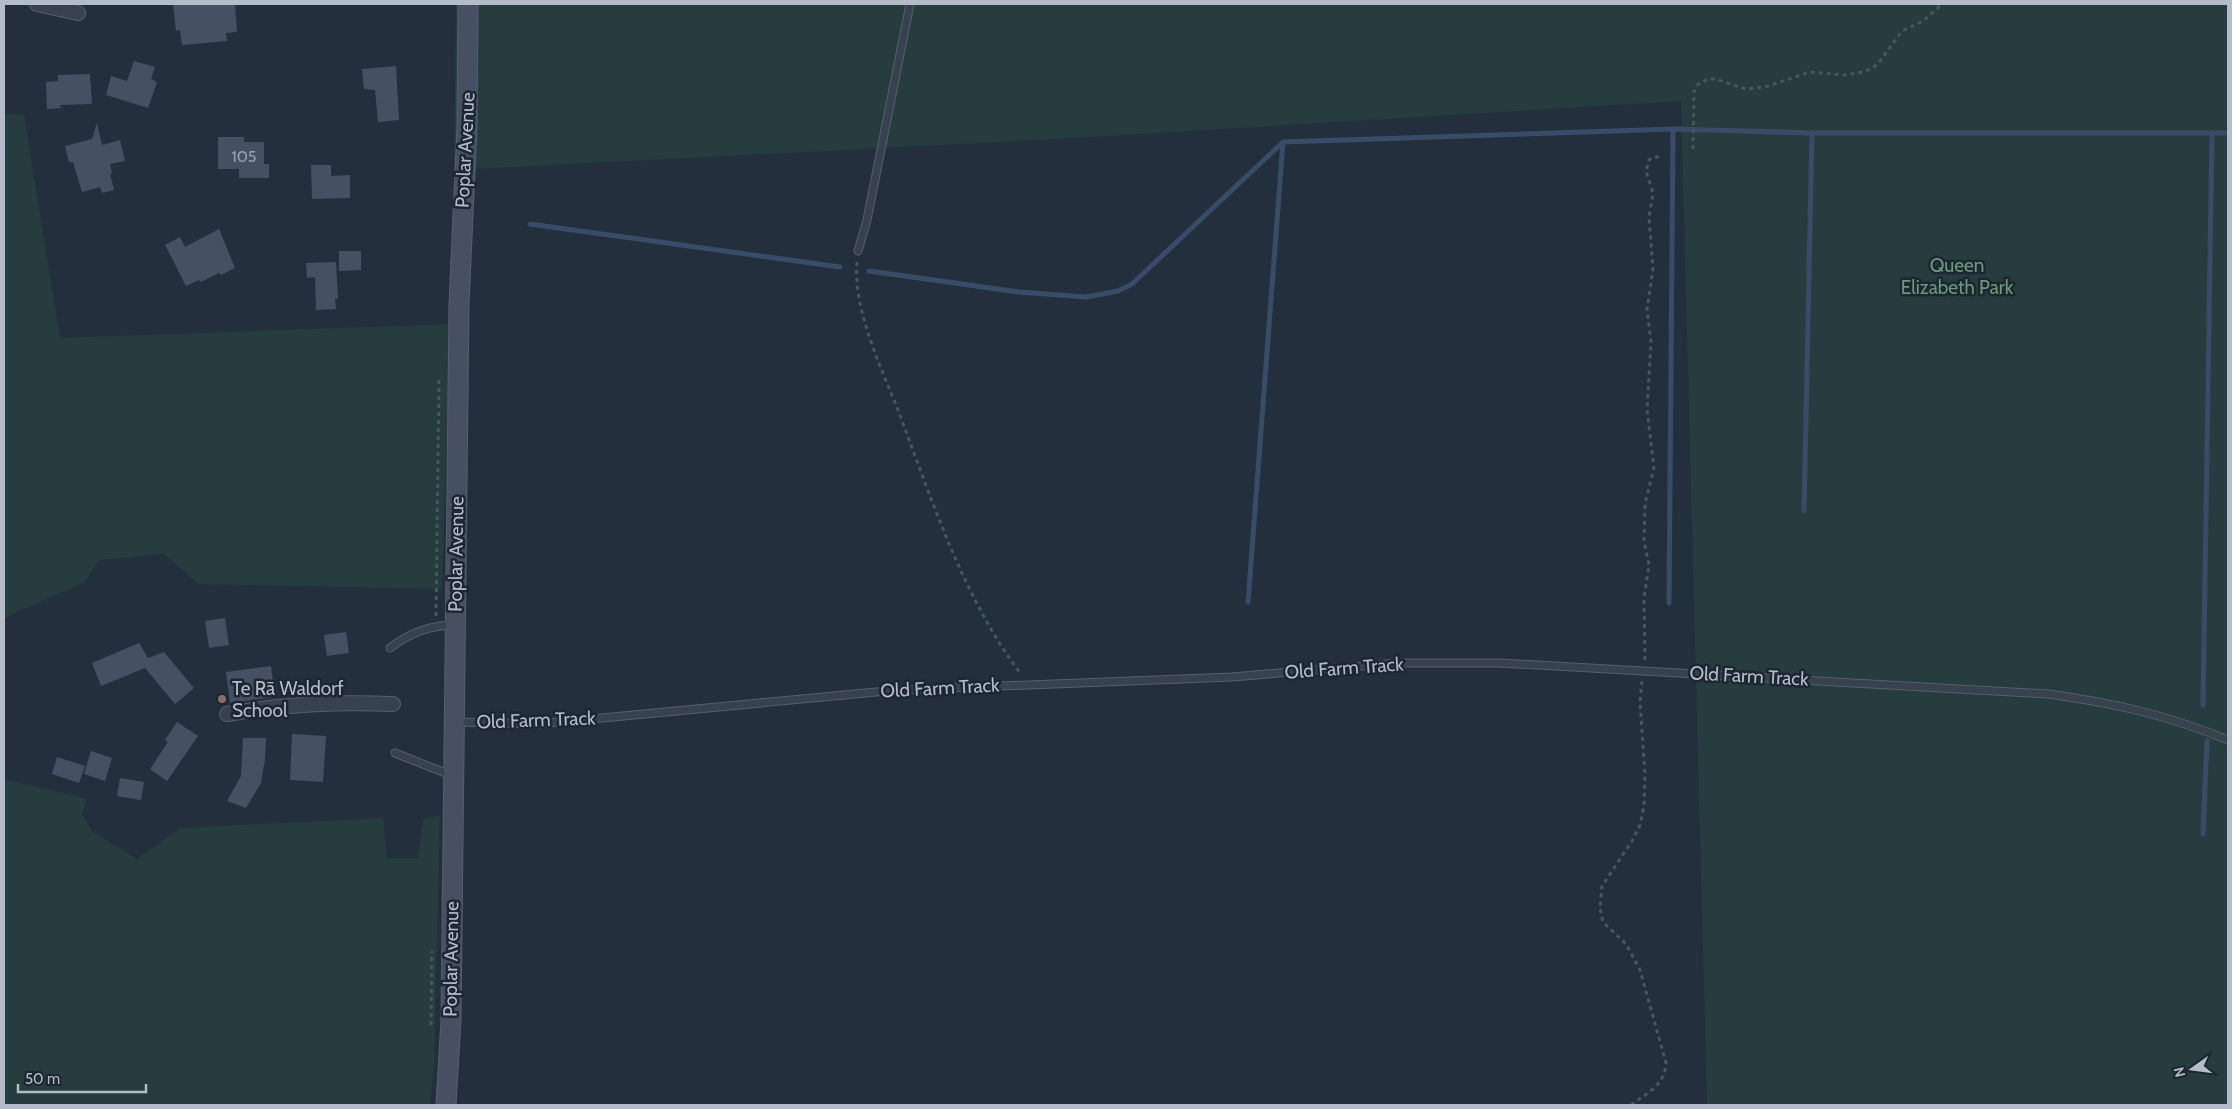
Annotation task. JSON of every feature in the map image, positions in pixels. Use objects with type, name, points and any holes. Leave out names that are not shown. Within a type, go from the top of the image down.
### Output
[{"type":"main road","name":"Poplar Avenue","points":[[446,1105],[451,1020],[459,304],[467,127],[468,4]]},
{"type":"street","points":[[37,4],[78,13]]},
{"type":"street","points":[[227,714],[276,706],[332,702],[393,704]]},
{"type":"lane","points":[[858,251],[867,220],[910,4]]},
{"type":"lane","points":[[390,648],[402,638],[437,625],[455,625]]},
{"type":"lane","name":"Old Farm Track","points":[[455,722],[538,724],[896,690],[1029,683],[1232,677],[1398,663],[1500,663],[2048,694],[2107,702],[2156,714],[2187,723],[2228,740]]},
{"type":"lane","points":[[395,753],[454,776]]},
{"type":"path","points":[[1692,149],[1694,92],[1702,80],[1715,79],[1738,88],[1754,88],[1810,72],[1844,75],[1864,72],[1877,65],[1902,31],[1923,21],[1940,5]]},
{"type":"path","points":[[1631,1105],[1659,1084],[1665,1072],[1664,1056],[1640,970],[1626,944],[1604,922],[1600,908],[1602,886],[1632,841],[1640,825],[1644,806],[1645,774],[1640,702],[1646,652],[1644,598],[1649,565],[1644,541],[1645,504],[1654,466],[1647,410],[1651,342],[1647,310],[1653,269],[1649,217],[1653,193],[1646,171],[1649,160],[1654,157],[1661,157]]},
{"type":"path","points":[[858,251],[858,284],[869,336],[952,552],[985,617],[1010,660],[1029,683]]},
{"type":"green space","name":"Queen Elizabeth Park","points":[[456,4],[2228,4],[2228,1105],[1707,1105],[1681,101],[1057,139],[454,170]]},
{"type":"green space","points":[[4,113],[24,115],[60,338],[450,324],[442,589],[199,584],[164,554],[99,560],[85,582],[4,618]]},
{"type":"green space","points":[[4,779],[87,799],[82,815],[92,831],[137,859],[180,828],[383,818],[387,858],[418,858],[423,819],[440,816],[434,1065],[430,1105],[4,1105]]},
{"type":"building","points":[[173,4],[235,4],[237,32],[226,33],[227,41],[182,45],[180,30],[176,31]]},
{"type":"building","points":[[134,61],[155,67],[151,79],[157,82],[148,108],[106,95],[111,76],[127,81]]},
{"type":"building","points":[[396,66],[399,120],[378,122],[375,90],[364,89],[362,69]]},
{"type":"building","points":[[90,74],[92,104],[60,105],[61,108],[47,109],[46,82],[58,81],[58,75]]},
{"type":"building","points":[[97,123],[102,145],[120,140],[125,161],[110,164],[112,173],[110,174],[114,190],[102,193],[100,187],[82,192],[73,162],[69,162],[65,146],[92,139]]},
{"type":"building","points":[[218,137],[244,137],[244,142],[264,142],[264,164],[269,164],[269,178],[239,178],[239,169],[218,169]]},
{"type":"building","points":[[311,165],[331,165],[331,176],[350,175],[350,198],[312,199]]},
{"type":"building","points":[[219,229],[235,268],[221,275],[219,273],[201,282],[199,280],[186,286],[165,245],[180,237],[185,247]]},
{"type":"building","points":[[339,251],[361,251],[361,270],[339,271]]},
{"type":"building","points":[[336,262],[338,299],[335,299],[336,309],[316,310],[315,277],[307,278],[306,263]]},
{"type":"building","points":[[225,618],[229,645],[209,648],[205,621]]},
{"type":"building","points":[[346,632],[349,653],[327,656],[324,635]]},
{"type":"building","points":[[139,643],[148,658],[164,652],[194,688],[175,704],[145,668],[101,686],[92,663]]},
{"type":"building","points":[[271,666],[275,697],[230,703],[226,672]]},
{"type":"building","points":[[177,722],[198,736],[167,781],[150,769],[168,742],[165,740]]},
{"type":"building","points":[[292,734],[326,736],[323,782],[290,780]]},
{"type":"building","points":[[243,738],[266,738],[261,783],[246,808],[227,801],[241,776]]},
{"type":"building","points":[[91,751],[112,758],[105,781],[84,774]]},
{"type":"building","points":[[57,757],[85,766],[79,783],[52,774]]},
{"type":"building","points":[[120,778],[144,782],[141,800],[117,796]]},
{"type":"waterway","points":[[869,271],[1019,292],[1086,297],[1118,291],[1132,284],[1283,142],[1673,129],[1812,133],[2228,133]]},
{"type":"waterway","points":[[1669,603],[1673,129]]},
{"type":"waterway","points":[[1804,511],[1812,133]]},
{"type":"waterway","points":[[2203,705],[2212,133]]},
{"type":"waterway","points":[[1248,602],[1283,142]]},
{"type":"waterway","points":[[530,224],[840,267]]},
{"type":"waterway","points":[[2203,834],[2207,741]]},
{"type":"place","name":"Te Rā Waldorf School","points":[[222,699]]}]
